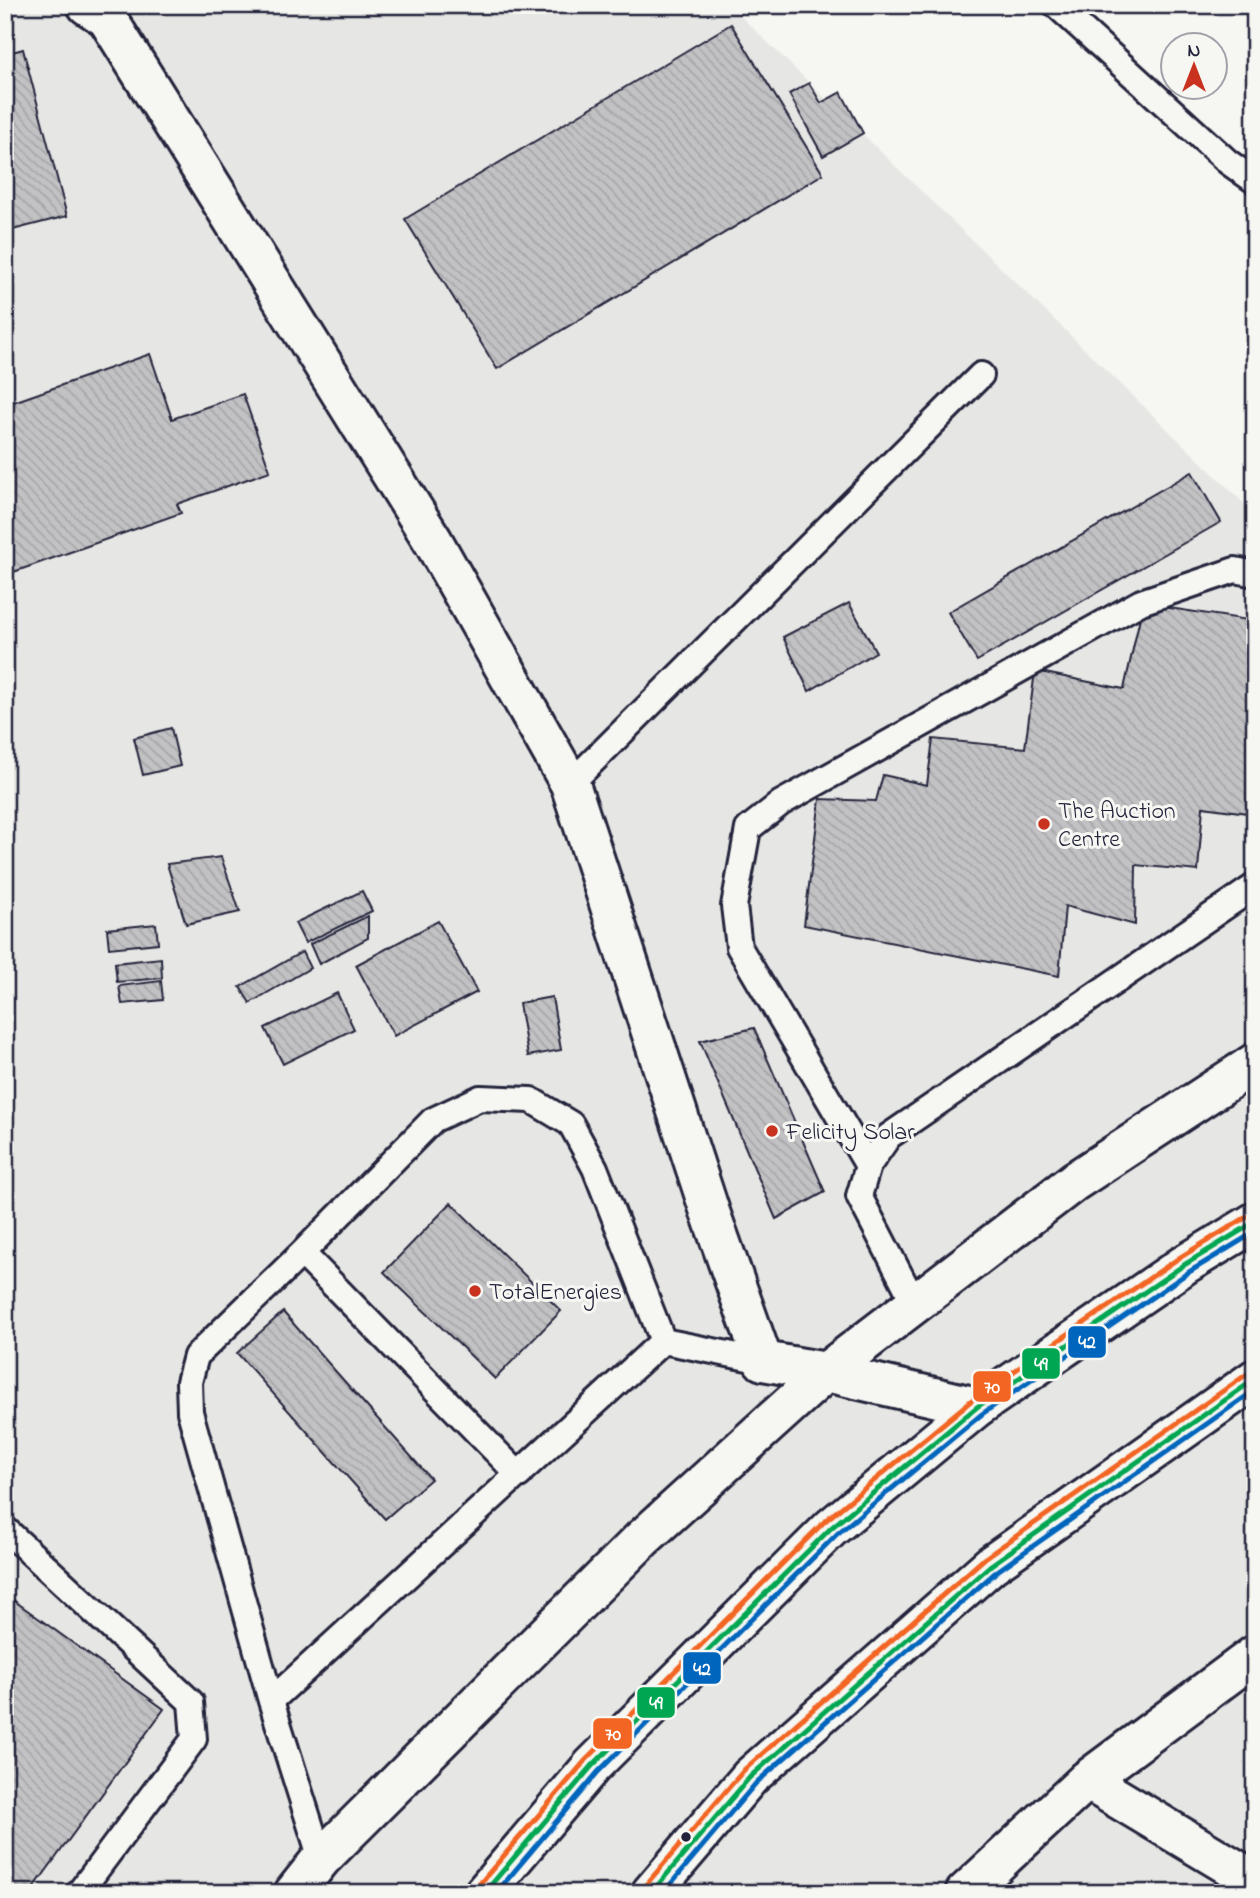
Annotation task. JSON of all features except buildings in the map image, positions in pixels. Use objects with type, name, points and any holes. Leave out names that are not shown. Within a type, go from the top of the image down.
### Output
[{"type":"street","points":[[87,5],[107,18],[425,530],[570,784],[710,1212],[763,1361],[826,1372],[976,1407]]},
{"type":"street","points":[[294,1893],[326,1876],[642,1539],[826,1372],[1076,1181],[1255,1063]]},
{"type":"street","points":[[484,1893],[592,1766],[831,1528],[976,1407],[1184,1265],[1255,1222]]},
{"type":"street","points":[[650,1893],[750,1777],[991,1565],[1255,1379]]},
{"type":"street","points":[[965,1893],[1087,1780],[1255,1655]]},
{"type":"street","points":[[1087,1780],[1255,1881]]},
{"type":"lane","points":[[1056,5],[1228,162],[1255,181]]},
{"type":"lane","points":[[570,784],[981,375]]},
{"type":"lane","points":[[867,1166],[740,947],[734,906],[748,829],[781,803],[1141,602],[1235,570],[1255,574]]},
{"type":"lane","points":[[915,1304],[859,1196],[867,1166],[889,1136],[1255,886]]},
{"type":"lane","points":[[326,1876],[271,1701],[190,1412],[189,1382],[195,1356],[302,1253],[433,1120],[480,1098],[531,1100],[572,1125],[595,1168],[663,1341]]},
{"type":"lane","points":[[302,1253],[519,1475]]},
{"type":"lane","points":[[663,1341],[763,1361]]},
{"type":"lane","points":[[271,1701],[663,1341]]},
{"type":"lane","points":[[5,1529],[191,1702],[194,1739],[79,1893]]},
{"type":"shaded area","points":[[5,5],[729,5],[1255,514],[1255,1893],[5,1893]]},
{"type":"transit line","name":"70","points":[[477,1887],[586,1760],[825,1521],[972,1400],[1179,1258],[1250,1215]]},
{"type":"transit line","name":"49","points":[[484,1893],[592,1766],[831,1528],[977,1407],[1184,1265],[1255,1222]]},
{"type":"transit line","name":"42","points":[[496,1893],[598,1772],[837,1534],[982,1414],[1189,1272],[1255,1232]]},
{"type":"transit line","name":"70","points":[[644,1887],[744,1770],[985,1558],[1250,1372]]},
{"type":"transit line","name":"49","points":[[651,1893],[750,1777],[991,1565],[1255,1379]]},
{"type":"transit line","name":"42","points":[[663,1893],[756,1783],[996,1572],[1255,1390]]},
{"type":"place","name":"The Auction Centre","points":[[1044,824]]},
{"type":"place","name":"Felicity Solar","points":[[772,1131]]},
{"type":"place","name":"TotalEnergies","points":[[475,1291]]}]
